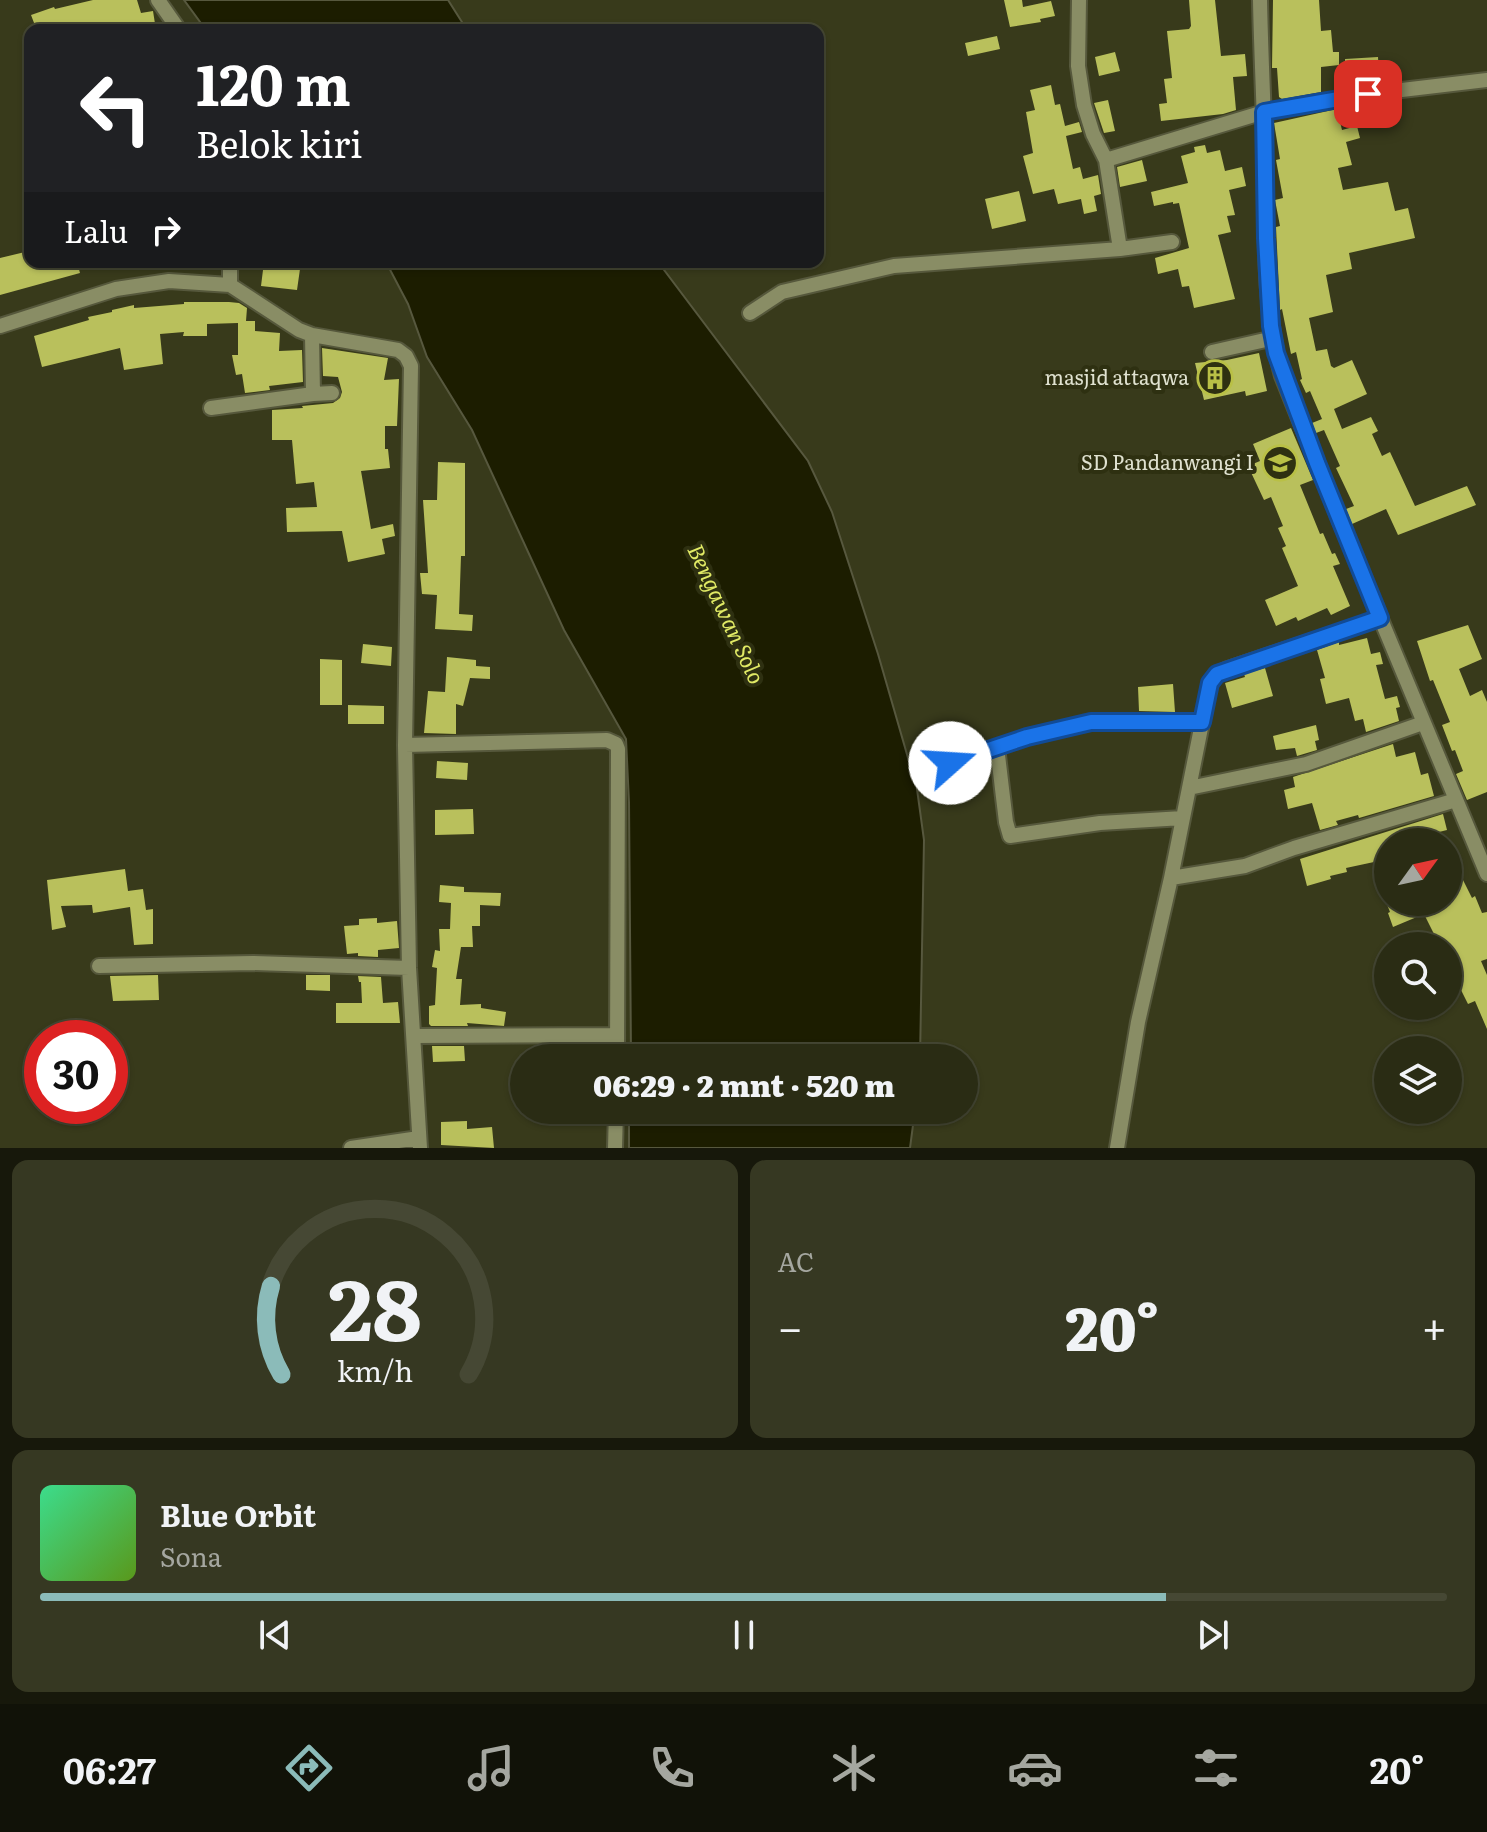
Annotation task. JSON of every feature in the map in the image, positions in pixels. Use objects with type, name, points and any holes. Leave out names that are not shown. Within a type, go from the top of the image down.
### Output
[{"type":"street","points":[[158,0],[175,24]]},
{"type":"street","points":[[1079,0],[1078,66],[1084,105],[1093,134],[1106,160],[1120,249]]},
{"type":"street","points":[[1260,0],[1266,238],[1274,338],[1282,376],[1487,874]]},
{"type":"street","points":[[1106,160],[1264,112],[1368,94],[1487,80]]},
{"type":"street","points":[[750,313],[782,292],[894,266],[1120,249],[1172,242]]},
{"type":"street","points":[[230,268],[230,285]]},
{"type":"street","points":[[0,326],[116,289],[169,281],[230,285],[289,325],[312,335],[398,350],[406,356],[411,366],[405,745],[409,968],[419,1143],[351,1148]]},
{"type":"street","points":[[312,335],[313,394]]},
{"type":"street","points":[[1212,352],[1274,338]]},
{"type":"street","points":[[211,408],[332,393]]},
{"type":"street","points":[[1117,1148],[1138,1022],[1210,683],[1217,674],[1380,618]]},
{"type":"street","points":[[950,763],[1063,727],[1091,722],[1202,722]]},
{"type":"street","points":[[1189,788],[1306,764],[1423,723]]},
{"type":"street","points":[[405,745],[607,740],[616,744],[617,1044]]},
{"type":"street","points":[[997,747],[1010,836],[1100,823],[1183,818]]},
{"type":"street","points":[[1171,878],[1245,866],[1294,848],[1456,800]]},
{"type":"street","points":[[99,966],[252,963],[409,968]]},
{"type":"street","points":[[414,1036],[617,1035]]},
{"type":"street","points":[[615,1148],[616,1124]]},
{"type":"water","points":[[184,0],[448,0],[463,24],[202,24]]},
{"type":"water","name":"Bengawan Solo","points":[[389,268],[663,268],[808,461],[832,512],[917,789],[924,840],[920,1044],[631,1044],[626,739],[564,630],[472,430],[427,357],[408,304]]},
{"type":"water","points":[[629,1124],[913,1124],[910,1148],[629,1148]]},
{"type":"building","points":[[93,0],[137,0],[141,13],[153,11],[155,24],[34,24],[31,15]]},
{"type":"building","points":[[1004,0],[1022,0],[1023,7],[1051,1],[1055,16],[1040,19],[1041,22],[1010,27]]},
{"type":"building","points":[[1189,0],[1215,0],[1221,56],[1245,54],[1247,76],[1233,77],[1236,110],[1161,121],[1159,104],[1167,103],[1164,79],[1172,78],[1167,31],[1189,29]]},
{"type":"building","points":[[1273,0],[1319,0],[1321,31],[1331,30],[1333,52],[1339,52],[1339,65],[1321,67],[1321,92],[1279,97],[1277,68],[1272,68]]},
{"type":"building","points":[[997,36],[1000,49],[968,56],[965,43]]},
{"type":"building","points":[[1115,52],[1120,71],[1099,76],[1095,57]]},
{"type":"building","points":[[1378,57],[1379,75],[1370,75],[1371,84],[1347,88],[1345,59]]},
{"type":"building","points":[[1051,85],[1055,105],[1060,104],[1065,126],[1079,122],[1082,132],[1066,136],[1073,169],[1080,167],[1083,179],[1098,175],[1101,194],[1094,196],[1097,211],[1084,214],[1081,199],[1058,204],[1054,189],[1033,194],[1023,156],[1033,153],[1026,112],[1035,110],[1030,90]]},
{"type":"building","points":[[1108,100],[1115,131],[1104,133],[1094,103]]},
{"type":"building","points":[[1337,109],[1342,130],[1357,126],[1360,138],[1346,142],[1352,165],[1338,168],[1343,190],[1388,182],[1395,211],[1408,208],[1415,238],[1349,253],[1352,269],[1326,275],[1333,312],[1309,318],[1316,351],[1327,349],[1334,368],[1352,360],[1367,394],[1334,409],[1342,429],[1371,417],[1378,431],[1372,434],[1382,456],[1390,452],[1415,506],[1467,486],[1476,505],[1398,535],[1386,509],[1352,524],[1346,509],[1354,506],[1336,468],[1340,466],[1324,430],[1316,433],[1312,423],[1322,419],[1310,391],[1306,393],[1300,380],[1296,352],[1291,354],[1280,310],[1276,227],[1280,226],[1275,200],[1283,198],[1276,160],[1280,159],[1274,123]]},
{"type":"building","points":[[1205,145],[1207,153],[1220,150],[1225,171],[1242,167],[1246,186],[1229,190],[1235,215],[1227,216],[1231,232],[1218,235],[1235,299],[1194,308],[1189,286],[1182,287],[1178,269],[1158,274],[1155,258],[1189,248],[1179,203],[1154,206],[1151,192],[1188,183],[1181,156],[1195,152],[1194,147]]},
{"type":"building","points":[[1142,160],[1147,181],[1120,187],[1117,167]]},
{"type":"building","points":[[1019,191],[1026,221],[992,229],[985,199]]},
{"type":"building","points":[[24,252],[24,268],[79,268],[80,273],[0,295],[0,258]]},
{"type":"building","points":[[263,268],[300,268],[297,290],[261,286]]},
{"type":"building","points":[[184,302],[229,302],[247,308],[246,321],[255,321],[255,331],[280,333],[279,351],[302,350],[303,382],[269,386],[270,390],[245,393],[242,374],[236,375],[232,355],[238,355],[238,323],[207,324],[207,336],[183,336],[184,332],[160,334],[163,364],[124,370],[120,348],[42,367],[34,336],[134,305],[134,308]]},
{"type":"building","points":[[322,348],[388,358],[384,380],[399,379],[397,426],[385,426],[385,449],[388,449],[390,468],[361,471],[371,529],[393,524],[395,536],[382,539],[385,554],[348,562],[342,531],[287,532],[286,508],[317,507],[314,482],[296,484],[292,440],[272,440],[272,410],[333,403],[340,398],[342,392],[338,377],[323,376]]},
{"type":"building","points":[[1259,353],[1267,391],[1246,396],[1245,391],[1204,400],[1195,363]]},
{"type":"building","points":[[1291,428],[1313,480],[1300,485],[1320,534],[1323,533],[1340,564],[1333,566],[1350,606],[1331,615],[1327,608],[1298,621],[1296,617],[1276,626],[1265,600],[1298,586],[1282,548],[1286,546],[1278,528],[1283,526],[1271,497],[1264,500],[1248,466],[1260,461],[1253,444]]},
{"type":"building","points":[[438,462],[465,463],[465,556],[461,556],[459,614],[473,615],[472,631],[435,629],[437,595],[422,594],[420,573],[428,573],[423,500],[437,500]]},
{"type":"building","points":[[1468,625],[1482,659],[1459,669],[1470,696],[1482,690],[1487,702],[1487,792],[1467,800],[1456,774],[1463,771],[1442,725],[1450,722],[1433,680],[1430,681],[1417,641]]},
{"type":"building","points":[[1367,638],[1371,654],[1380,652],[1383,664],[1376,665],[1385,699],[1397,696],[1400,707],[1396,708],[1399,721],[1366,732],[1363,719],[1355,721],[1349,698],[1326,704],[1320,679],[1325,678],[1317,650],[1339,642],[1339,645]]},
{"type":"building","points":[[363,644],[392,647],[391,666],[361,663]]},
{"type":"building","points":[[447,657],[476,660],[476,666],[490,667],[490,679],[470,678],[463,706],[456,704],[456,734],[424,733],[428,691],[445,692]]},
{"type":"building","points":[[320,659],[342,660],[342,705],[320,705]]},
{"type":"building","points":[[1265,668],[1273,696],[1232,708],[1225,683]]},
{"type":"building","points":[[1173,684],[1175,712],[1139,711],[1138,687]]},
{"type":"building","points":[[348,705],[384,706],[384,724],[348,724]]},
{"type":"building","points":[[1316,725],[1317,750],[1297,756],[1295,748],[1276,750],[1273,736]]},
{"type":"building","points":[[1393,744],[1396,757],[1415,752],[1421,775],[1428,773],[1434,796],[1359,818],[1358,815],[1336,821],[1338,825],[1320,830],[1312,803],[1288,809],[1284,790],[1295,787],[1293,777]]},
{"type":"building","points":[[437,761],[468,763],[467,780],[436,778]]},
{"type":"building","points":[[473,809],[474,834],[435,835],[435,810]]},
{"type":"building","points":[[1443,814],[1446,828],[1399,828]]},
{"type":"building","points":[[1374,836],[1374,862],[1346,868],[1347,872],[1330,876],[1331,879],[1307,886],[1300,859]]},
{"type":"building","points":[[125,869],[128,891],[143,889],[146,910],[153,909],[153,944],[134,945],[130,907],[93,913],[92,905],[61,906],[66,927],[52,930],[47,880]]},
{"type":"building","points":[[1462,878],[1482,913],[1487,912],[1487,959],[1481,961],[1487,975],[1487,1029],[1475,1001],[1468,1004],[1462,992],[1462,932],[1433,932],[1425,916],[1462,916]]},
{"type":"building","points":[[440,885],[464,887],[464,892],[501,893],[500,906],[480,905],[480,926],[472,926],[473,947],[461,947],[456,979],[462,979],[460,1005],[481,1004],[481,1008],[506,1012],[504,1026],[429,1024],[429,1006],[435,1005],[437,968],[432,967],[435,950],[440,951],[439,929],[450,929],[451,903],[439,902]]},
{"type":"building","points":[[1389,916],[1419,916],[1393,927]]},
{"type":"building","points":[[377,918],[377,923],[397,921],[399,948],[378,950],[378,957],[347,954],[344,926],[359,925],[359,919]]},
{"type":"building","points":[[158,975],[159,1000],[113,1001],[110,976]]},
{"type":"building","points":[[306,975],[330,975],[330,991],[306,990]]},
{"type":"building","points":[[358,976],[381,977],[383,1003],[398,1002],[400,1023],[336,1023],[336,1003],[362,1003]]},
{"type":"building","points":[[432,1046],[464,1046],[465,1061],[433,1062]]},
{"type":"building","points":[[467,1121],[467,1129],[492,1127],[494,1148],[441,1145],[441,1122]]},
{"type":"place","name":"masjid attaqwa","points":[[1215,378]]},
{"type":"place","name":"SD Pandanwangi I","points":[[1280,463]]},
{"type":"route","points":[[950,763],[1027,737],[1091,722],[1202,722],[1210,683],[1217,674],[1380,618],[1282,376],[1271,326],[1266,238],[1264,112],[1368,94]]}]
